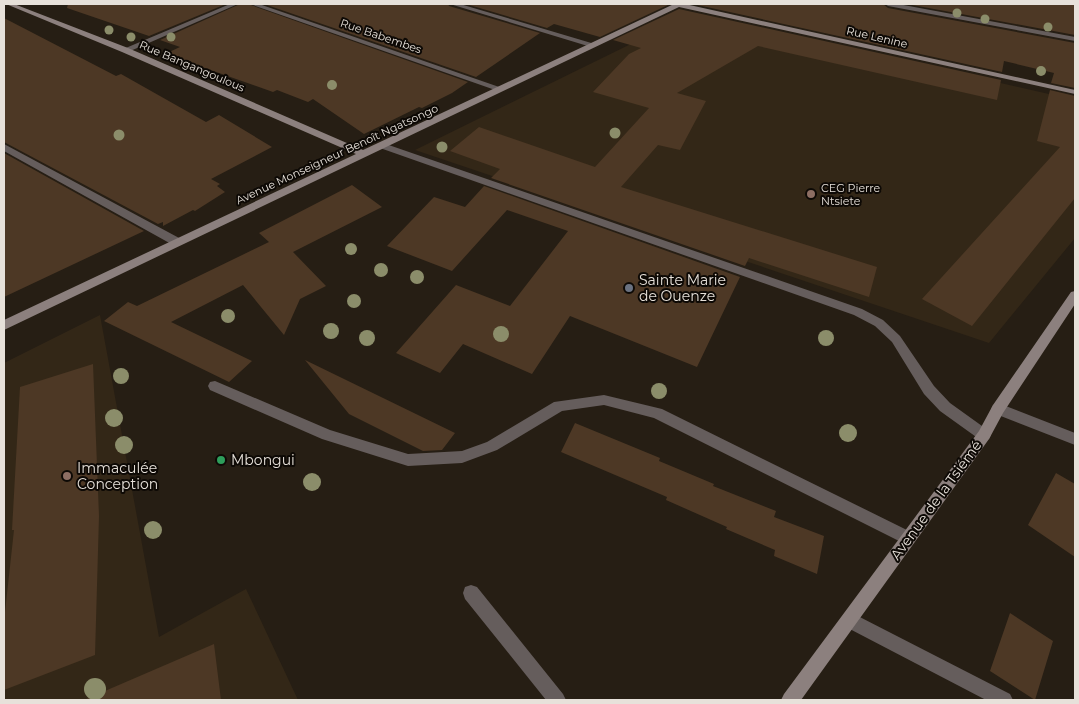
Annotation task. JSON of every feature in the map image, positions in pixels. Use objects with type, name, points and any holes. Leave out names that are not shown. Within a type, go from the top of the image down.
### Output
[{"type":"street","name":"Rue Bangangoulous","points":[[9,4],[125,50],[364,154]]},
{"type":"street","points":[[125,50],[235,4]]},
{"type":"street","name":"Rue Babembes","points":[[253,4],[501,89]]},
{"type":"street","points":[[453,4],[594,45]]},
{"type":"street","name":"Avenue Monseigneur Benoît Ngatsongo","points":[[4,325],[383,146],[677,4]]},
{"type":"street","name":"Rue Lenine","points":[[677,4],[1075,92]]},
{"type":"street","points":[[888,4],[1075,39]]},
{"type":"street","points":[[383,146],[858,312],[879,323],[896,339],[929,390],[945,407],[984,435]]},
{"type":"street","points":[[4,147],[177,242]]},
{"type":"street","name":"Avenue de la Tsiémé","points":[[790,700],[984,435],[998,409],[1075,295]]},
{"type":"street","points":[[215,386],[326,435],[408,460],[462,457],[492,446],[559,406],[604,400],[656,413],[908,538]]},
{"type":"street","points":[[998,409],[1075,439]]},
{"type":"street","points":[[471,593],[557,700]]},
{"type":"street","points":[[850,620],[1004,700]]},
{"type":"shaded area","name":"CEG Pierre Ntsiete","points":[[694,13],[1075,100],[1075,238],[989,343],[415,150]]},
{"type":"shaded area","name":"Immaculée Conception","points":[[100,315],[159,637],[246,589],[298,700],[4,700],[4,363]]},
{"type":"building","points":[[68,4],[226,4],[149,36],[67,8]]},
{"type":"building","points":[[240,4],[248,4],[468,82],[452,93],[422,108],[419,107],[364,134],[313,99],[308,102],[277,90],[273,92],[165,54],[180,47],[160,40]]},
{"type":"building","points":[[264,4],[448,4],[449,6],[540,33],[476,77]]},
{"type":"building","points":[[466,4],[670,4],[600,37],[554,24],[547,28]]},
{"type":"building","points":[[693,4],[883,4],[888,8],[1075,43],[1075,88],[1051,83],[1054,73],[1004,61],[1002,72]]},
{"type":"building","points":[[907,4],[1075,4],[1075,35]]},
{"type":"building","points":[[679,9],[1001,80],[997,100],[758,46],[677,93],[706,101],[680,150],[658,145],[621,187],[877,267],[869,297],[749,258],[745,266],[491,178],[500,169],[450,151],[479,127],[595,167],[649,108],[593,92],[629,54],[641,48],[613,40]]},
{"type":"building","points":[[4,18],[116,76],[121,74],[206,122],[219,115],[272,147],[211,179],[220,184],[217,186],[225,192],[195,211],[193,210],[163,226],[163,222],[158,224],[4,142]]},
{"type":"building","points":[[1050,90],[1075,96],[1075,198],[972,326],[922,299],[1060,147],[1037,141]]},
{"type":"building","points":[[4,153],[144,231],[4,297]]},
{"type":"building","points":[[352,185],[382,207],[293,252],[326,286],[300,299],[284,335],[243,285],[171,322],[252,361],[229,382],[104,321],[128,302],[137,306],[269,242],[259,233]]},
{"type":"building","points":[[484,186],[740,277],[697,367],[570,316],[532,374],[463,344],[440,373],[396,353],[456,285],[510,306],[568,231],[507,210],[452,271],[387,246],[434,197],[465,207]]},
{"type":"building","points":[[305,360],[455,433],[442,450],[423,451],[349,414]]},
{"type":"building","points":[[93,364],[99,516],[95,655],[4,690],[4,621],[14,530],[12,530],[20,387]]},
{"type":"building","points":[[575,423],[660,458],[659,461],[714,484],[713,486],[776,511],[774,517],[824,536],[817,574],[774,556],[775,550],[666,500],[667,497],[561,452]]},
{"type":"building","points":[[1056,473],[1075,484],[1075,557],[1028,525]]},
{"type":"building","points":[[1010,613],[1053,641],[1035,700],[990,671]]},
{"type":"building","points":[[214,644],[221,700],[84,700]]},
{"type":"place","name":"CEG Pierre Ntsiete","points":[[811,194]]},
{"type":"place","name":"Sainte Marie de Ouenze","points":[[629,288]]},
{"type":"place","name":"Mbongui","points":[[221,460]]},
{"type":"place","name":"Immaculée Conception","points":[[67,476]]}]
